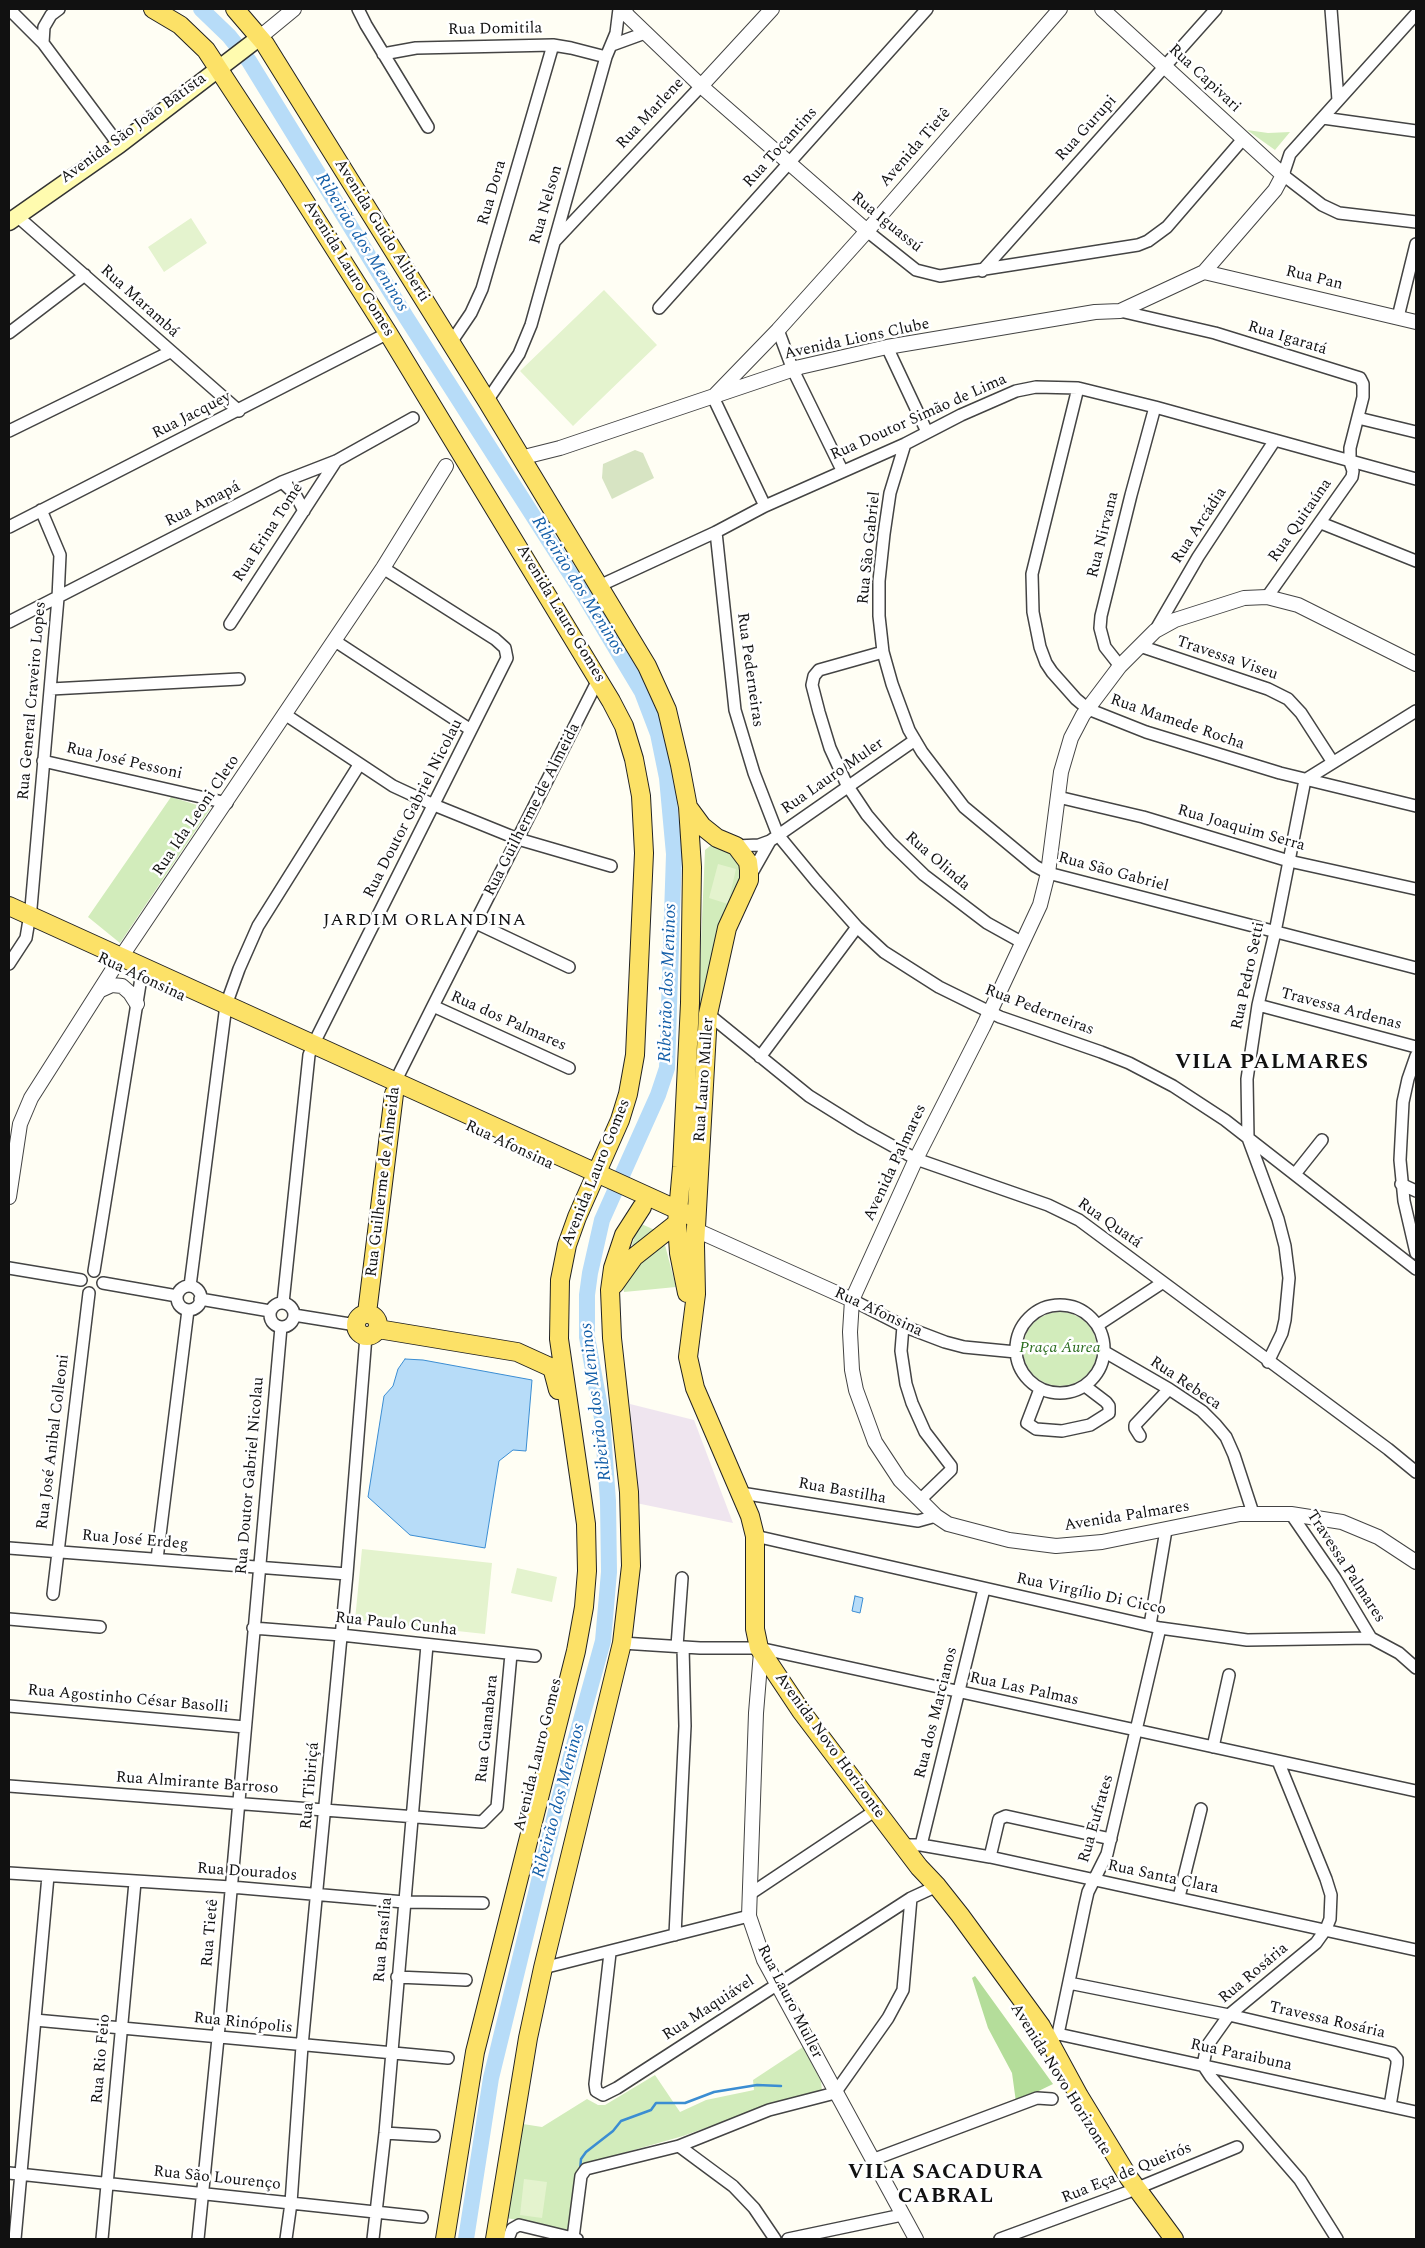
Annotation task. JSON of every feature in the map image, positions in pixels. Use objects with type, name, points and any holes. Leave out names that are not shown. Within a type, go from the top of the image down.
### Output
[{"type":"main road","name":"Avenida Lauro Gomes","points":[[153,9],[180,25],[221,65],[388,333],[599,678],[624,726],[634,759],[641,796],[644,854],[636,1055],[628,1094],[620,1120],[598,1181],[565,1254],[560,1280],[558,1315],[563,1371],[586,1524],[587,1571],[584,1608],[576,1651],[475,2052],[445,2239]]},
{"type":"main road","name":"Avenida Guido Aliberti","points":[[235,9],[487,400],[520,458]]},
{"type":"main road","name":"Avenida São João Batista","points":[[13,219],[119,145],[256,40]]},
{"type":"main road","points":[[520,458],[647,666],[667,710],[688,807],[702,826],[718,838],[736,846],[748,862],[749,880]]},
{"type":"main road","name":"Rua Lauro Muller","points":[[688,807],[692,867],[690,1003],[678,1217],[680,1253],[687,1289],[689,1344]]},
{"type":"main road","points":[[692,867],[700,848],[709,841],[718,838]]},
{"type":"main road","name":"Rua Lauro Muller","points":[[749,880],[727,928],[708,1014],[696,1224],[696,1294],[688,1357],[695,1388],[741,1493],[755,1536],[755,1629],[760,1650]]},
{"type":"main road","name":"Rua Afonsina","points":[[9,906],[28,922]]},
{"type":"main road","name":"Rua Afonsina","points":[[9,918],[28,922],[119,962],[639,1200],[696,1224]]},
{"type":"main road","name":"Rua Afonsina","points":[[119,962],[141,978],[226,1011]]},
{"type":"main road","name":"Rua Guilherme de Almeida","points":[[367,1326],[394,1088]]},
{"type":"main road","points":[[495,2239],[528,2038],[543,1968],[622,1643],[631,1566],[629,1492],[612,1338],[610,1290],[613,1268],[639,1200],[671,1187],[682,1167]]},
{"type":"main road","points":[[610,1290],[634,1257],[678,1217]]},
{"type":"main road","name":"Avenida Lauro Gomes","points":[[517,1352],[541,1350],[546,1346],[558,1315]]},
{"type":"main road","points":[[367,1326],[517,1352]]},
{"type":"main road","name":"Avenida Lauro Gomes","points":[[435,2239],[465,2051],[566,1649],[576,1587],[576,1522],[557,1385],[550,1367],[517,1352]]},
{"type":"main road","name":"Avenida Novo Horizonte","points":[[760,1650],[801,1711],[919,1867],[1029,2026],[1132,2190],[1174,2239]]},
{"type":"main road","name":"Avenida Novo Horizonte","points":[[933,1888],[1041,2026],[1053,2037],[1132,2190]]},
{"type":"street","points":[[9,9],[43,43],[119,145]]},
{"type":"street","points":[[43,43],[46,21],[59,9]]},
{"type":"street","points":[[256,40],[294,9]]},
{"type":"street","points":[[358,9],[428,127]]},
{"type":"street","name":"Rua Nelson","points":[[487,400],[509,371],[525,342],[606,57],[618,25],[619,9]]},
{"type":"street","name":"Rua Iguassú","points":[[623,9],[645,33],[701,86],[788,164],[905,263],[927,274],[940,276],[982,271],[1148,242],[1167,227],[1242,139]]},
{"type":"street","name":"Rua Marlene","points":[[554,242],[772,9]]},
{"type":"street","name":"Rua Tocantins","points":[[659,308],[927,9]]},
{"type":"street","name":"Avenida Tietê","points":[[714,397],[778,330],[867,231],[1060,9]]},
{"type":"street","name":"Rua Capivari","points":[[1102,9],[1283,175]]},
{"type":"street","name":"Rua Gurupi","points":[[982,271],[1216,9]]},
{"type":"street","points":[[1331,9],[1338,100]]},
{"type":"street","points":[[1204,272],[1275,190],[1283,175],[1290,154],[1416,14]]},
{"type":"street","points":[[612,45],[645,33]]},
{"type":"street","name":"Rua Domitila","points":[[383,54],[416,48],[553,45],[606,57]]},
{"type":"street","name":"Rua Dora","points":[[450,344],[471,313],[482,289],[553,45]]},
{"type":"street","points":[[1323,118],[1416,131]]},
{"type":"street","points":[[1283,175],[1322,205],[1339,213],[1416,222]]},
{"type":"street","name":"Rua Marambá","points":[[13,219],[85,275],[239,411]]},
{"type":"street","points":[[1398,317],[1416,244]]},
{"type":"street","name":"Avenida Lions Clube","points":[[520,458],[560,448],[793,370],[887,347],[1095,312],[1120,311],[1204,272]]},
{"type":"street","name":"Rua Pan","points":[[1204,272],[1416,322]]},
{"type":"street","points":[[9,333],[85,275]]},
{"type":"street","name":"Rua Igaratá","points":[[1120,311],[1215,333],[1360,378],[1364,389],[1350,448],[1350,462]]},
{"type":"street","points":[[778,330],[793,370],[842,470]]},
{"type":"street","name":"Rua Jacquey","points":[[9,526],[239,411],[388,333]]},
{"type":"street","points":[[887,347],[927,432]]},
{"type":"street","points":[[9,431],[170,352]]},
{"type":"street","name":"Rua Doutor Simão de Lima","points":[[599,586],[716,532],[765,506],[842,470],[905,444],[961,414],[1016,391],[1036,387],[1078,388],[1416,479]]},
{"type":"street","name":"Rua Mamede Rocha","points":[[1078,388],[1032,574],[1032,591],[1040,647],[1046,663],[1076,699],[1088,709],[1185,745],[1305,780],[1416,806]]},
{"type":"street","points":[[714,397],[765,506]]},
{"type":"street","name":"Rua Nirvana","points":[[1120,666],[1105,647],[1101,633],[1101,616],[1155,408]]},
{"type":"street","name":"Rua Amapá","points":[[9,622],[282,482],[336,461],[413,418]]},
{"type":"street","points":[[1358,418],[1416,432]]},
{"type":"street","name":"Rua Arcádia","points":[[1155,631],[1198,557],[1275,440]]},
{"type":"street","name":"Rua São Gabriel","points":[[905,444],[890,493],[879,580],[879,616],[883,652],[892,684],[915,740],[964,807],[1035,866],[1048,873],[1416,968]]},
{"type":"street","name":"Rua Erina Tomé","points":[[230,624],[336,461]]},
{"type":"street","name":"Rua Quitaúna","points":[[1267,597],[1352,477],[1353,471],[1350,462]]},
{"type":"street","name":"Rua Ida Leoni Cleto","points":[[9,1197],[23,1114],[31,1098],[119,962],[383,568],[446,466]]},
{"type":"street","points":[[282,482],[295,494],[304,511]]},
{"type":"street","name":"Rua General Craveiro Lopes","points":[[9,964],[26,938],[51,689],[58,598],[60,555],[41,510]]},
{"type":"street","points":[[1321,523],[1416,561]]},
{"type":"street","name":"Rua Pederneiras","points":[[716,532],[736,710],[751,766],[774,838],[807,871],[857,927],[884,952],[938,987],[989,1012],[1101,1052],[1150,1073],[1218,1115],[1416,1269]]},
{"type":"street","name":"Rua Doutor Gabriel Nicolau","points":[[284,1303],[311,1050],[507,658],[505,648],[488,634],[383,568]]},
{"type":"street","name":"Avenida Palmares","points":[[1416,664],[1298,605],[1267,597],[1244,598],[1175,620],[1155,631],[1120,666],[1076,727],[1066,751],[1060,772],[1048,873],[1040,905],[916,1159],[852,1300],[850,1332],[852,1370],[861,1407],[875,1442],[888,1463],[920,1500],[936,1516],[948,1524],[985,1535],[1056,1546],[1102,1542],[1253,1513],[1291,1514],[1342,1522],[1378,1537],[1416,1562]]},
{"type":"street","points":[[335,641],[471,730]]},
{"type":"street","name":"Travessa Viseu","points":[[1140,646],[1268,689],[1288,699],[1301,713],[1332,761]]},
{"type":"street","name":"Rua Olinda","points":[[883,652],[819,670],[814,676],[812,685],[819,712],[830,748],[847,785],[867,815],[890,842],[924,875],[987,923],[1023,943]]},
{"type":"street","name":"Rua Guilherme de Almeida","points":[[394,1088],[433,1006],[599,678]]},
{"type":"street","points":[[51,689],[239,679]]},
{"type":"street","points":[[1305,780],[1332,761],[1416,711]]},
{"type":"street","points":[[286,715],[393,786],[518,839],[611,866]]},
{"type":"street","name":"Rua Lauro Muler","points":[[736,846],[759,845],[774,838],[847,785],[915,740]]},
{"type":"street","name":"Rua José Pessoni","points":[[43,761],[226,803]]},
{"type":"street","points":[[190,1286],[226,1011],[238,969],[258,926],[359,765]]},
{"type":"street","name":"Rua Pedro Setti","points":[[1268,1362],[1285,1320],[1289,1278],[1285,1246],[1278,1220],[1248,1138],[1247,1079],[1258,1005],[1275,932],[1305,780]]},
{"type":"street","name":"Rua Joaquim Serra","points":[[1058,797],[1143,818],[1289,861],[1416,889]]},
{"type":"street","name":"Rua Lauro Muler","points":[[749,880],[774,838]]},
{"type":"street","points":[[476,923],[569,967]]},
{"type":"street","points":[[760,1057],[857,927]]},
{"type":"street","points":[[94,1271],[141,978]]},
{"type":"street","points":[[101,990],[112,985],[122,986],[130,993],[137,1004]]},
{"type":"street","name":"Travessa Ardenas","points":[[1258,1005],[1416,1047]]},
{"type":"street","name":"Rua dos Palmares","points":[[433,1006],[569,1068]]},
{"type":"street","name":"Rua Quatá","points":[[708,1014],[818,1102],[916,1159],[1062,1211],[1086,1226],[1268,1362],[1349,1419],[1416,1472]]},
{"type":"street","points":[[1416,1056],[1400,1160],[1401,1184],[1416,1253]]},
{"type":"street","points":[[1295,1174],[1322,1140]]},
{"type":"street","points":[[1401,1184],[1416,1191]]},
{"type":"street","name":"Rua Afonsina","points":[[696,1224],[903,1326],[964,1347],[1016,1352]]},
{"type":"street","points":[[9,1268],[80,1280]]},
{"type":"street","points":[[94,1271],[100,1275],[103,1283],[99,1291],[89,1293],[81,1287],[80,1280],[85,1273],[94,1271]]},
{"type":"street","points":[[103,1283],[177,1296]]},
{"type":"street","points":[[1098,1325],[1162,1283]]},
{"type":"street","points":[[190,1286],[197,1289],[200,1300],[198,1306],[188,1310],[180,1307],[177,1296],[183,1287],[190,1286]]},
{"type":"street","name":"Rua José Anibal Colleoni","points":[[53,1594],[89,1293]]},
{"type":"street","points":[[200,1300],[270,1311]]},
{"type":"street","points":[[284,1303],[292,1308],[294,1315],[292,1322],[281,1327],[272,1322],[270,1311],[274,1306],[284,1303]]},
{"type":"street","points":[[1062,1304],[1082,1310],[1098,1325],[1103,1338],[1105,1352],[1099,1371],[1085,1386],[1077,1390],[1058,1394],[1040,1389],[1026,1377],[1021,1370],[1016,1352],[1016,1342],[1024,1322],[1032,1314],[1046,1307],[1062,1304]]},
{"type":"street","points":[[157,1560],[188,1310]]},
{"type":"street","points":[[294,1315],[367,1326]]},
{"type":"street","name":"Rua Tibiriçá","points":[[286,2239],[291,2203],[302,2046],[318,1895],[347,1574],[367,1326]]},
{"type":"street","points":[[903,1326],[901,1351],[908,1390],[925,1432],[951,1466],[951,1470],[920,1500]]},
{"type":"street","name":"Rua Doutor Gabriel Nicolau","points":[[253,1628],[281,1327]]},
{"type":"street","name":"Rua Rebeca","points":[[1105,1352],[1202,1411],[1226,1438],[1234,1455],[1253,1513]]},
{"type":"street","points":[[1040,1389],[1027,1423],[1036,1429],[1062,1431],[1090,1425],[1109,1413],[1109,1406],[1106,1402],[1085,1386]]},
{"type":"street","points":[[1140,1436],[1135,1428],[1136,1425],[1168,1389]]},
{"type":"street","name":"Rua Bastilha","points":[[741,1493],[918,1522],[936,1516]]},
{"type":"street","name":"Travessa Palmares","points":[[1291,1514],[1335,1578],[1371,1638]]},
{"type":"street","name":"Rua Eufrates","points":[[1053,2037],[1069,1984],[1088,1892],[1107,1854],[1137,1731],[1155,1627],[1166,1530]]},
{"type":"street","name":"Rua Virgílio Di Cicco","points":[[755,1536],[1155,1627],[1247,1640],[1371,1638],[1399,1653],[1416,1668]]},
{"type":"street","name":"Rua José Erdeg","points":[[9,1548],[347,1574]]},
{"type":"street","points":[[675,1935],[685,1726],[680,1647],[682,1578]]},
{"type":"street","name":"Rua dos Marcianos","points":[[921,1845],[984,1589]]},
{"type":"street","points":[[9,1619],[100,1627]]},
{"type":"street","name":"Rua Paulo Cunha","points":[[253,1628],[341,1635],[535,1656]]},
{"type":"street","name":"Rua Tietê","points":[[198,2239],[218,2038],[253,1628]]},
{"type":"street","name":"Rua Las Palmas","points":[[622,1643],[760,1650],[1416,1791]]},
{"type":"street","name":"Rua Brasília","points":[[373,2239],[385,2133],[427,1644]]},
{"type":"street","name":"Rua Lauro Muller","points":[[760,1650],[748,1916],[764,1960],[835,2094],[916,2239]]},
{"type":"street","name":"Rua Guanabara","points":[[497,1806],[511,1654]]},
{"type":"street","points":[[1213,1747],[1229,1674]]},
{"type":"street","name":"Rua Agostinho César Basolli","points":[[9,1706],[245,1727]]},
{"type":"street","name":"Rua Rosária","points":[[1203,2065],[1207,2046],[1229,2015],[1316,1943],[1326,1929],[1332,1908],[1331,1895],[1318,1856],[1278,1761]]},
{"type":"street","name":"Rua Almirante Barroso","points":[[9,1786],[482,1822],[497,1806]]},
{"type":"street","points":[[750,1894],[876,1810]]},
{"type":"street","points":[[1179,1898],[1201,1810]]},
{"type":"street","points":[[990,1857],[999,1819],[1006,1816],[1111,1839]]},
{"type":"street","name":"Rua Santa Clara","points":[[902,1845],[921,1845],[990,1857],[1416,1950]]},
{"type":"street","name":"Rua Dourados","points":[[9,1872],[231,1887],[404,1902],[483,1904]]},
{"type":"street","points":[[15,2239],[48,1876]]},
{"type":"street","name":"Rua Rio Feio","points":[[102,2239],[135,1882]]},
{"type":"street","name":"Rua Maquiável","points":[[610,1952],[596,2073],[596,2089],[600,2094],[608,2093],[617,2088],[911,1898],[933,1888]]},
{"type":"street","points":[[508,2239],[514,2227],[527,2226],[575,2239],[582,2173],[586,2169],[680,2146],[769,2110],[835,2094],[888,2018],[902,1990],[911,1898]]},
{"type":"street","points":[[543,1968],[748,1916]]},
{"type":"street","points":[[397,1977],[466,1980]]},
{"type":"street","points":[[1069,1984],[1229,2015]]},
{"type":"street","name":"Travessa Rosária","points":[[1229,2015],[1392,2053],[1397,2059],[1397,2064],[1390,2106]]},
{"type":"street","name":"Rua Rinópolis","points":[[35,2020],[448,2058]]},
{"type":"street","name":"Rua Paraibuna","points":[[1053,2037],[1203,2065],[1416,2112]]},
{"type":"street","points":[[1203,2065],[1210,2077],[1300,2180],[1337,2239]]},
{"type":"street","points":[[872,2160],[1037,2098],[1052,2099]]},
{"type":"street","points":[[385,2133],[434,2136]]},
{"type":"street","points":[[680,2146],[733,2186],[754,2208],[775,2239]]},
{"type":"street","name":"Rua Eça de Queirós","points":[[1000,2239],[1132,2190],[1237,2147]]},
{"type":"street","name":"Rua São Lourenço","points":[[9,2173],[422,2216]]},
{"type":"street","points":[[788,2239],[902,2215]]},
{"type":"shaded area","points":[[630,1404],[694,1420],[733,1523],[636,1503]]},
{"type":"green space","points":[[1247,130],[1268,133],[1290,132],[1275,150]]},
{"type":"green space","points":[[191,218],[207,243],[164,272],[148,247]]},
{"type":"green space","points":[[604,290],[657,345],[573,426],[520,371]]},
{"type":"green space","points":[[635,450],[643,453],[654,478],[612,499],[602,478],[603,464]]},
{"type":"green space","points":[[171,797],[210,809],[120,943],[88,917]]},
{"type":"green space","points":[[718,845],[734,850],[746,870],[720,929],[691,1211],[686,1214],[696,1057],[705,850],[710,846]]},
{"type":"green space","points":[[718,864],[736,869],[728,904],[709,898]]},
{"type":"green space","points":[[639,1223],[655,1230],[633,1246],[632,1245]]},
{"type":"green space","points":[[665,1245],[676,1287],[624,1292],[623,1287],[638,1262]]},
{"type":"green space","name":"Praça Áurea","points":[[1053,1312],[1067,1312],[1081,1318],[1091,1328],[1097,1342],[1095,1363],[1081,1380],[1067,1386],[1053,1386],[1039,1380],[1029,1370],[1023,1356],[1023,1342],[1029,1328],[1039,1318]]},
{"type":"green space","points":[[362,1549],[492,1563],[485,1634],[355,1620]]},
{"type":"green space","points":[[517,1568],[557,1577],[552,1602],[511,1593]]},
{"type":"green space","points":[[975,1976],[1053,2084],[1016,2102],[1012,2073],[988,2028],[972,1978]]},
{"type":"green space","points":[[803,2047],[821,2081],[822,2091],[789,2098],[683,2136],[588,2163],[569,2229],[564,2232],[506,2218],[523,2124],[542,2127],[587,2099],[598,2105],[605,2105],[655,2075],[680,2112],[706,2100],[754,2090],[753,2080]]},
{"type":"green space","points":[[524,2179],[547,2182],[542,2218],[520,2215]]},
{"type":"water","points":[[405,1359],[423,1360],[532,1380],[526,1451],[513,1450],[499,1461],[485,1548],[410,1535],[368,1497],[384,1396],[393,1386],[398,1369]]},
{"type":"water","points":[[855,1596],[863,1598],[860,1613],[852,1611]]},
{"type":"waterway","name":"Ribeirão dos Meninos","points":[[201,9],[229,36],[249,61],[406,317],[585,597],[642,692],[658,734],[667,778],[674,854],[667,1068],[658,1095],[602,1220],[587,1295],[587,1337],[602,1418],[608,1501],[609,1572],[603,1641],[557,1807],[491,2078],[466,2239]]},
{"type":"waterway","points":[[580,2170],[581,2159],[586,2152],[613,2131],[621,2121],[651,2110],[656,2103],[685,2103],[714,2092],[757,2085],[781,2086]]},
{"type":"district","name":"JARDIM ORLANDINA","points":[[425,921]]},
{"type":"district","name":"VILA PALMARES","points":[[1272,1064]]},
{"type":"district","name":"VILA SACADURA CABRAL","points":[[946,2186]]}]
